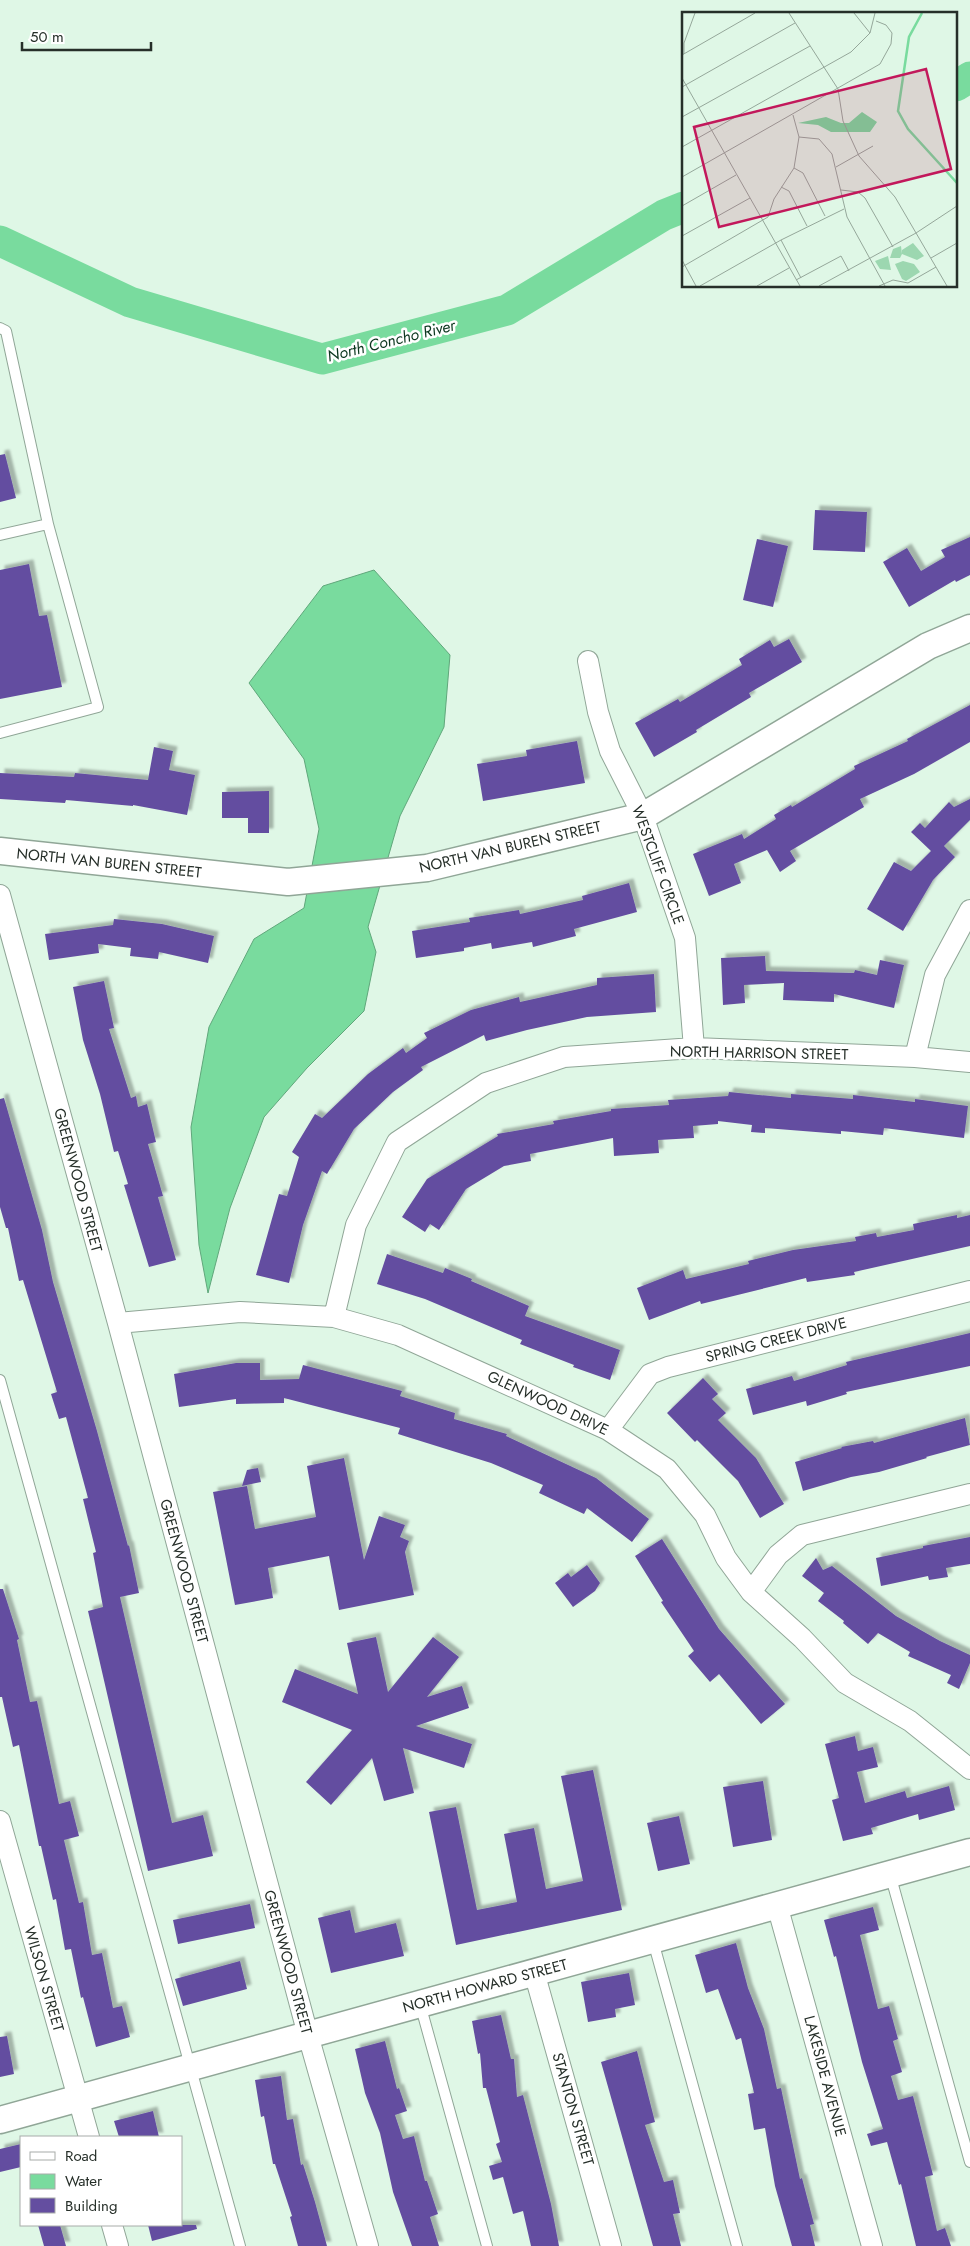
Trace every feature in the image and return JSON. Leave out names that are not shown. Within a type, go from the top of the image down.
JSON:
[{"type":"street","name":"NORTH VAN BUREN STREET","points":[[0,851],[288,882],[427,868],[643,816],[928,646],[970,628]]},
{"type":"street","name":"WESTCLIFF CIRCLE","points":[[588,661],[598,712],[610,751],[643,816],[685,938],[694,1048]]},
{"type":"street","name":"GREENWOOD STREET","points":[[0,895],[118,1323],[308,2035],[368,2246]]},
{"type":"street","points":[[914,1057],[935,975],[970,910]]},
{"type":"street","name":"NORTH HARRISON STREET","points":[[334,1317],[356,1225],[397,1142],[486,1083],[564,1057],[694,1048],[914,1057],[970,1062]]},
{"type":"street","name":"SPRING CREEK DRIVE","points":[[608,1430],[650,1374],[668,1367],[970,1292]]},
{"type":"street","name":"GLENWOOD DRIVE","points":[[118,1323],[240,1312],[334,1317],[398,1335],[608,1430],[667,1470],[705,1515],[726,1558],[751,1592],[802,1638],[845,1683],[910,1721],[970,1769]]},
{"type":"street","points":[[751,1592],[778,1555],[802,1535],[970,1494]]},
{"type":"street","name":"WILSON STREET","points":[[0,1821],[88,2136]]},
{"type":"street","name":"NORTH HOWARD STREET","points":[[0,2120],[970,1852]]},
{"type":"street","name":"LAKESIDE AVENUE","points":[[778,1905],[872,2246]]},
{"type":"street","name":"STANTON STREET","points":[[534,1972],[611,2246]]},
{"type":"street","points":[[112,2226],[118,2246]]},
{"type":"lane","points":[[0,328],[6,331],[48,524],[98,707],[0,733]]},
{"type":"lane","points":[[0,535],[48,524]]},
{"type":"lane","points":[[0,1380],[240,2246]]},
{"type":"lane","points":[[890,1874],[970,2162]]},
{"type":"lane","points":[[652,1940],[737,2246]]},
{"type":"lane","points":[[420,2004],[487,2246]]},
{"type":"water","points":[[374,570],[450,655],[444,727],[400,816],[368,927],[376,952],[364,1011],[307,1068],[264,1117],[230,1208],[208,1293],[199,1245],[191,1127],[209,1027],[254,939],[304,908],[319,829],[304,759],[249,683],[323,586]]},
{"type":"building","points":[[5,454],[16,498],[0,502],[0,455]]},
{"type":"building","points":[[815,510],[867,512],[865,552],[813,550]]},
{"type":"building","points":[[970,537],[970,575],[956,582],[955,580],[909,607],[883,562],[907,548],[921,571],[945,557],[941,550]]},
{"type":"building","points":[[757,539],[788,546],[773,607],[743,600]]},
{"type":"building","points":[[29,564],[39,616],[47,615],[62,687],[0,699],[0,570]]},
{"type":"building","points":[[789,639],[802,662],[749,693],[751,697],[654,757],[635,723],[678,699],[680,702],[742,665],[739,659],[770,640],[774,647]]},
{"type":"building","points":[[970,705],[970,742],[914,774],[860,799],[864,807],[790,851],[796,861],[780,872],[767,850],[734,864],[741,883],[709,896],[693,854],[742,834],[744,839],[776,819],[774,815],[791,805],[792,807],[855,769],[854,766],[908,741],[907,739]]},
{"type":"building","points":[[577,741],[585,783],[483,801],[477,764],[527,756],[526,750]]},
{"type":"building","points":[[154,747],[173,751],[169,770],[195,775],[187,815],[133,805],[66,800],[65,803],[0,799],[0,773],[74,777],[75,773],[148,780]]},
{"type":"building","points":[[269,791],[269,833],[248,833],[248,818],[222,818],[222,792]]},
{"type":"building","points":[[970,799],[970,820],[944,846],[955,857],[933,880],[903,931],[867,909],[894,862],[911,871],[931,851],[911,832],[920,823],[925,828],[949,802],[954,807]]},
{"type":"building","points":[[629,883],[637,912],[574,929],[576,936],[533,947],[532,942],[492,949],[491,943],[464,948],[464,951],[416,958],[412,931],[470,922],[469,918],[519,910],[520,914],[583,900],[582,896]]},
{"type":"building","points":[[114,919],[162,924],[214,936],[208,963],[159,952],[158,959],[130,956],[131,948],[98,944],[99,953],[49,960],[45,934],[113,925]]},
{"type":"building","points":[[765,956],[766,971],[854,973],[855,970],[877,975],[880,960],[904,965],[894,1008],[834,994],[834,1002],[783,1000],[784,983],[744,985],[745,1003],[723,1005],[721,958]]},
{"type":"building","points":[[654,974],[656,1012],[587,1017],[486,1041],[484,1035],[421,1067],[423,1070],[393,1092],[354,1129],[327,1174],[322,1171],[303,1225],[289,1283],[256,1275],[279,1194],[287,1196],[299,1157],[292,1152],[315,1114],[322,1118],[368,1074],[403,1048],[406,1053],[427,1038],[424,1033],[471,1010],[519,997],[520,1002],[597,985],[597,978]]},
{"type":"building","points":[[104,981],[114,1028],[109,1029],[131,1098],[136,1096],[138,1107],[147,1104],[156,1142],[148,1144],[163,1196],[158,1197],[176,1260],[149,1267],[124,1185],[128,1184],[118,1151],[114,1152],[100,1094],[83,1040],[73,987]]},
{"type":"building","points":[[729,1092],[791,1098],[791,1094],[853,1099],[853,1095],[915,1102],[915,1099],[968,1106],[964,1138],[884,1128],[883,1135],[841,1131],[841,1134],[765,1128],[765,1133],[751,1132],[752,1125],[718,1121],[718,1124],[693,1126],[694,1138],[658,1140],[659,1153],[614,1156],[613,1138],[530,1154],[531,1161],[504,1166],[466,1189],[439,1230],[430,1224],[425,1232],[402,1217],[427,1179],[498,1136],[497,1134],[554,1124],[553,1121],[611,1111],[611,1109],[669,1105],[668,1100],[728,1096]]},
{"type":"building","points":[[4,1098],[42,1230],[53,1282],[129,1545],[139,1593],[120,1597],[172,1823],[203,1815],[213,1856],[148,1871],[88,1611],[103,1607],[93,1553],[96,1552],[83,1499],[88,1498],[66,1417],[59,1419],[51,1394],[57,1392],[23,1280],[19,1281],[8,1228],[6,1228],[0,1207],[0,1099]]},
{"type":"building","points":[[957,1215],[957,1218],[970,1215],[970,1246],[854,1272],[855,1275],[807,1282],[806,1278],[701,1304],[700,1301],[649,1320],[637,1288],[683,1270],[686,1279],[749,1264],[748,1261],[793,1250],[856,1241],[855,1237],[876,1233],[877,1237],[914,1230],[913,1224]]},
{"type":"building","points":[[387,1254],[443,1273],[445,1268],[472,1279],[471,1281],[529,1306],[525,1316],[620,1350],[610,1380],[573,1367],[574,1365],[520,1344],[522,1340],[425,1299],[377,1284]]},
{"type":"building","points":[[970,1333],[970,1366],[846,1392],[847,1394],[807,1406],[806,1401],[753,1415],[746,1389],[792,1376],[794,1381],[847,1365],[846,1362]]},
{"type":"building","points":[[236,1363],[260,1363],[260,1380],[299,1379],[303,1365],[402,1391],[400,1396],[455,1413],[454,1419],[507,1434],[506,1436],[596,1478],[649,1519],[632,1542],[587,1508],[584,1514],[539,1493],[543,1485],[491,1463],[398,1434],[400,1428],[284,1398],[284,1403],[236,1404],[236,1399],[179,1407],[174,1374]]},
{"type":"building","points":[[703,1378],[718,1394],[712,1399],[726,1413],[718,1420],[756,1458],[784,1504],[760,1518],[738,1481],[697,1440],[695,1442],[667,1413]]},
{"type":"building","points":[[965,1418],[970,1445],[879,1472],[851,1477],[803,1491],[795,1462],[841,1447],[873,1441],[874,1443]]},
{"type":"building","points":[[344,1458],[364,1560],[379,1516],[405,1525],[400,1537],[409,1541],[405,1552],[414,1595],[339,1610],[329,1556],[268,1568],[273,1598],[235,1605],[213,1492],[247,1486],[255,1529],[316,1517],[307,1466]]},
{"type":"building","points":[[258,1468],[261,1482],[242,1486],[247,1470]]},
{"type":"building","points":[[970,1537],[970,1564],[946,1568],[948,1577],[929,1580],[928,1576],[881,1586],[876,1558]]},
{"type":"building","points":[[662,1539],[719,1629],[785,1704],[761,1724],[719,1674],[710,1682],[688,1656],[694,1651],[661,1602],[663,1601],[635,1556]]},
{"type":"building","points":[[816,1558],[823,1570],[832,1566],[896,1616],[940,1641],[970,1655],[970,1663],[959,1689],[947,1683],[951,1675],[908,1656],[910,1652],[878,1633],[868,1644],[843,1623],[844,1621],[818,1601],[824,1593],[802,1576]]},
{"type":"building","points":[[587,1565],[600,1583],[595,1591],[573,1607],[555,1583],[568,1573],[571,1577]]},
{"type":"building","points":[[0,1589],[3,1589],[19,1639],[17,1640],[30,1702],[37,1701],[59,1804],[70,1801],[79,1836],[64,1840],[79,1903],[83,1902],[92,1955],[102,1953],[113,2008],[122,2006],[130,2037],[96,2047],[83,1997],[81,1998],[71,1949],[65,1950],[56,1899],[53,1900],[41,1846],[39,1846],[19,1745],[13,1747],[2,1697],[0,1697]]},
{"type":"building","points":[[376,1637],[388,1692],[433,1637],[459,1657],[427,1697],[462,1686],[469,1708],[416,1726],[472,1744],[464,1768],[403,1748],[414,1793],[384,1801],[372,1758],[331,1805],[306,1782],[352,1730],[282,1702],[295,1669],[358,1694],[347,1643]]},
{"type":"building","points":[[855,1736],[858,1751],[873,1747],[878,1767],[857,1772],[865,1803],[905,1791],[907,1798],[949,1786],[955,1810],[919,1820],[918,1814],[871,1828],[873,1834],[843,1841],[832,1800],[839,1798],[825,1744]]},
{"type":"building","points":[[593,1770],[622,1910],[456,1945],[429,1812],[456,1807],[477,1910],[517,1902],[504,1834],[534,1828],[546,1889],[583,1881],[561,1776]]},
{"type":"building","points":[[763,1781],[772,1840],[733,1847],[723,1787]]},
{"type":"building","points":[[679,1816],[690,1864],[658,1871],[647,1823]]},
{"type":"building","points":[[250,1904],[255,1928],[178,1944],[173,1920]]},
{"type":"building","points":[[873,1907],[879,1930],[860,1935],[878,2009],[889,2006],[898,2039],[893,2041],[902,2072],[891,2076],[898,2100],[913,2096],[933,2175],[925,2177],[937,2231],[945,2228],[951,2246],[916,2246],[901,2184],[899,2185],[887,2142],[871,2146],[867,2134],[883,2129],[862,2062],[836,1956],[834,1957],[824,1920]]},
{"type":"building","points":[[350,1910],[355,1933],[396,1923],[404,1956],[331,1973],[318,1918]]},
{"type":"building","points":[[736,1943],[748,1988],[764,2029],[777,2089],[781,2088],[800,2179],[802,2178],[814,2224],[810,2225],[815,2246],[792,2246],[775,2186],[765,2128],[754,2130],[748,2094],[754,2093],[741,2038],[736,2040],[718,1989],[706,1993],[695,1955]]},
{"type":"building","points":[[240,1961],[247,1989],[183,2006],[175,1979]]},
{"type":"building","points":[[629,1973],[635,2005],[615,2009],[616,2017],[588,2022],[581,1982]]},
{"type":"building","points":[[501,2015],[511,2059],[514,2059],[517,2097],[523,2095],[551,2204],[559,2246],[531,2246],[523,2211],[513,2214],[503,2177],[493,2180],[489,2166],[502,2162],[496,2144],[500,2142],[486,2088],[483,2088],[480,2053],[478,2054],[472,2021]]},
{"type":"building","points":[[7,2036],[14,2074],[0,2077],[0,2037]]},
{"type":"building","points":[[385,2041],[397,2089],[399,2088],[407,2111],[395,2115],[403,2139],[414,2136],[425,2181],[427,2181],[438,2214],[430,2217],[439,2246],[412,2246],[393,2192],[380,2133],[365,2093],[355,2049]]},
{"type":"building","points":[[637,2051],[655,2122],[645,2125],[664,2182],[673,2180],[680,2213],[673,2214],[681,2246],[653,2246],[601,2062]]},
{"type":"building","points":[[281,2076],[287,2120],[293,2119],[301,2165],[303,2164],[327,2246],[298,2246],[290,2217],[292,2216],[275,2164],[273,2164],[264,2116],[261,2117],[255,2080]]},
{"type":"building","points":[[153,2111],[159,2136],[119,2136],[114,2121]]},
{"type":"building","points":[[20,2144],[20,2167],[0,2172],[0,2149]]},
{"type":"building","points":[[196,2225],[197,2229],[152,2241],[148,2226]]},
{"type":"building","points":[[38,2226],[60,2226],[66,2246],[44,2246]]},
{"type":"waterway","name":"North Concho River","points":[[958,85],[970,77]]},
{"type":"waterway","name":"North Concho River","points":[[0,241],[130,302],[322,359],[507,310],[664,215],[682,208]]}]
